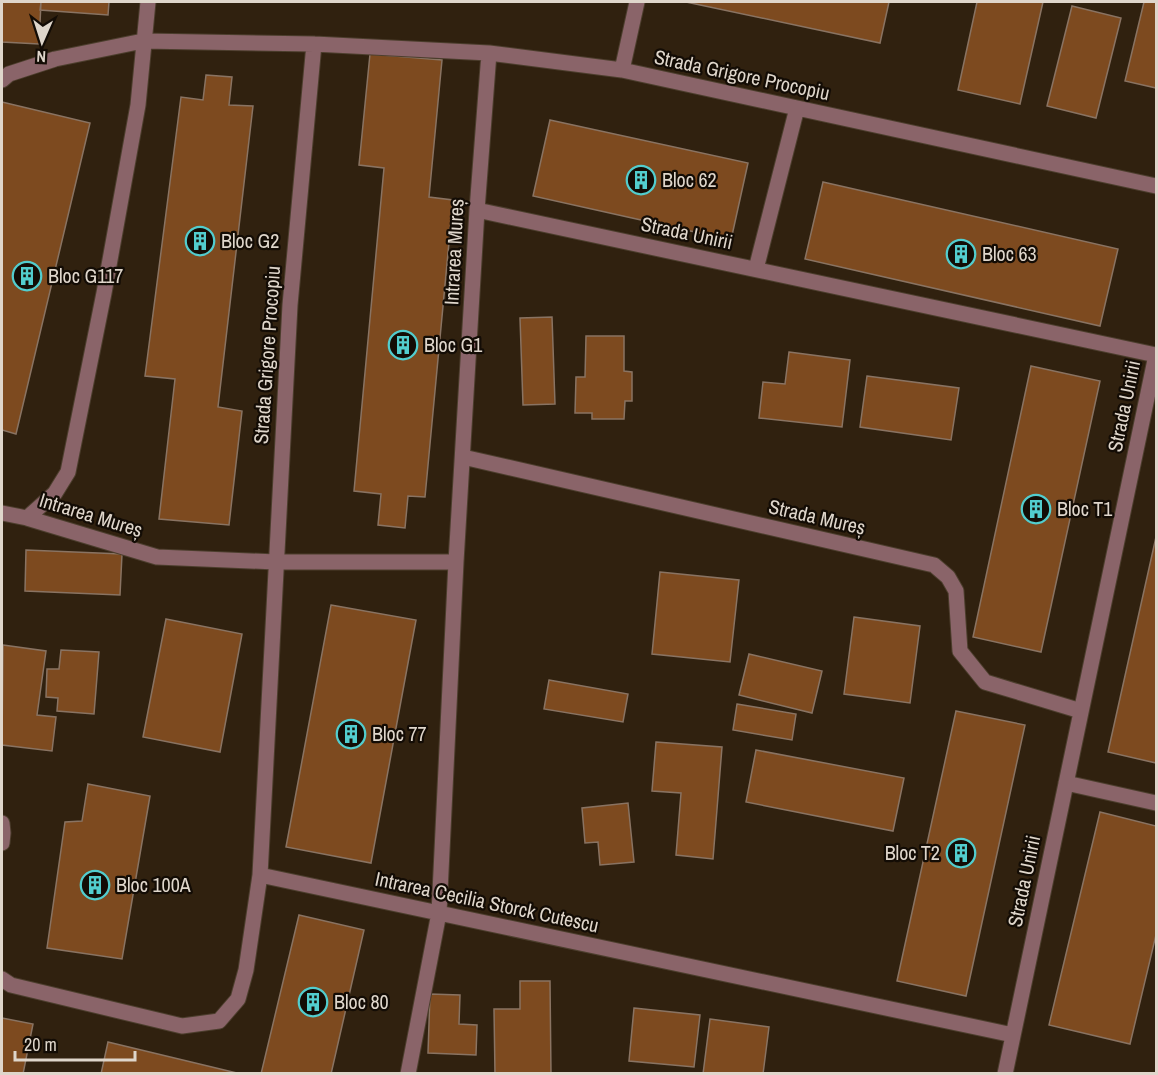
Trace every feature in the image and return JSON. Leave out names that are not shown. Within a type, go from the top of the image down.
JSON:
[{"type":"street","points":[[27,518],[55,493],[68,472],[104,293],[138,105],[148,2]]},
{"type":"street","points":[[622,70],[637,2]]},
{"type":"street","name":"Strada Grigore Procopiu","points":[[2,80],[9,74],[55,59],[143,41],[314,44],[489,53],[622,70],[1156,186]]},
{"type":"street","name":"Strada Grigore Procopiu","points":[[276,562],[290,305],[314,44]]},
{"type":"street","name":"Intrarea Mureș","points":[[408,1074],[439,913],[456,562],[477,210],[489,53]]},
{"type":"street","points":[[756,269],[797,108]]},
{"type":"street","name":"Strada Unirii","points":[[477,210],[1156,355],[1005,1074]]},
{"type":"street","name":"Strada Mureș","points":[[463,457],[934,565],[948,577],[956,591],[960,651],[985,682],[1081,711]]},
{"type":"street","name":"Intrarea Mureș","points":[[2,513],[27,518],[157,557],[276,562],[456,562]]},
{"type":"street","points":[[2,979],[10,986],[182,1026],[219,1021],[237,999],[246,970],[260,875],[276,562]]},
{"type":"street","points":[[1066,783],[1156,803]]},
{"type":"street","points":[[2,823],[2,843]]},
{"type":"street","name":"Intrarea Cecilia Storck Cutescu","points":[[260,875],[1013,1035]]},
{"type":"building","points":[[2,2],[41,2],[39,44],[2,42]]},
{"type":"building","points":[[41,2],[109,2],[108,15],[40,10]]},
{"type":"building","points":[[686,2],[889,2],[880,43]]},
{"type":"building","points":[[977,2],[1043,2],[1020,104],[958,90]]},
{"type":"building","points":[[1144,2],[1156,2],[1156,88],[1125,81]]},
{"type":"building","points":[[1072,6],[1121,18],[1096,118],[1047,106]]},
{"type":"building","name":"Bloc G1","points":[[370,54],[442,60],[429,197],[453,200],[425,497],[408,496],[405,528],[378,525],[381,494],[354,491],[384,168],[359,165]]},
{"type":"building","name":"Bloc G2","points":[[206,75],[232,77],[229,105],[253,106],[218,407],[242,411],[229,525],[159,519],[175,379],[145,376],[181,97],[203,100]]},
{"type":"building","name":"Bloc G117","points":[[2,102],[90,123],[16,434],[2,430]]},
{"type":"building","name":"Bloc 62","points":[[550,120],[748,163],[731,240],[533,196]]},
{"type":"building","name":"Bloc 63","points":[[823,182],[1118,249],[1100,326],[805,259]]},
{"type":"building","points":[[552,317],[555,404],[523,405],[520,318]]},
{"type":"building","points":[[586,336],[624,336],[624,371],[632,372],[632,401],[625,401],[624,419],[592,419],[592,413],[575,413],[576,377],[585,377]]},
{"type":"building","points":[[789,352],[850,360],[842,427],[759,418],[763,382],[785,384]]},
{"type":"building","name":"Bloc T1","points":[[1031,366],[1100,381],[1041,652],[973,637]]},
{"type":"building","points":[[867,376],[959,388],[951,440],[860,427]]},
{"type":"building","points":[[1156,537],[1156,763],[1108,752]]},
{"type":"building","points":[[26,550],[122,554],[120,595],[25,591]]},
{"type":"building","points":[[660,572],[739,580],[730,662],[652,654]]},
{"type":"building","name":"Bloc 77","points":[[331,605],[416,620],[371,863],[286,847]]},
{"type":"building","points":[[854,617],[920,626],[910,703],[844,694]]},
{"type":"building","points":[[166,619],[242,634],[220,752],[143,737]]},
{"type":"building","points":[[3,645],[46,651],[37,715],[56,717],[52,751],[2,745]]},
{"type":"building","points":[[61,650],[99,652],[94,714],[57,711],[58,698],[46,697],[47,669],[59,669]]},
{"type":"building","points":[[749,654],[822,671],[812,713],[739,695]]},
{"type":"building","points":[[549,680],[628,694],[623,722],[544,709]]},
{"type":"building","points":[[737,704],[796,714],[792,740],[733,730]]},
{"type":"building","name":"Bloc T2","points":[[956,711],[1025,725],[966,996],[897,981]]},
{"type":"building","points":[[656,742],[722,747],[713,859],[676,855],[681,793],[652,791]]},
{"type":"building","points":[[756,750],[904,778],[893,831],[746,802]]},
{"type":"building","name":"Bloc 100A","points":[[88,784],[150,796],[122,959],[47,948],[65,822],[82,821]]},
{"type":"building","points":[[628,803],[634,862],[600,865],[598,842],[585,843],[582,808]]},
{"type":"building","points":[[1100,812],[1156,826],[1156,935],[1130,1044],[1049,1025]]},
{"type":"building","name":"Bloc 80","points":[[299,915],[364,930],[331,1074],[261,1074]]},
{"type":"building","points":[[520,981],[550,981],[551,1074],[495,1074],[494,1009],[520,1009]]},
{"type":"building","points":[[430,994],[460,995],[459,1024],[477,1025],[476,1055],[428,1053]]},
{"type":"building","points":[[634,1008],[700,1015],[694,1067],[629,1061]]},
{"type":"building","points":[[2,1018],[33,1024],[23,1074],[2,1074]]},
{"type":"building","points":[[710,1019],[769,1027],[763,1074],[703,1074]]},
{"type":"building","points":[[108,1042],[241,1074],[101,1074]]},
{"type":"place","name":"Bloc 62","points":[[641,180]]},
{"type":"place","name":"Bloc G2","points":[[200,241]]},
{"type":"place","name":"Bloc 63","points":[[961,254]]},
{"type":"place","name":"Bloc G117","points":[[27,276]]},
{"type":"place","name":"Bloc G1","points":[[403,345]]},
{"type":"place","name":"Bloc T1","points":[[1036,509]]},
{"type":"place","name":"Bloc 77","points":[[351,734]]},
{"type":"place","name":"Bloc T2","points":[[961,853]]},
{"type":"place","name":"Bloc 100A","points":[[95,885]]},
{"type":"place","name":"Bloc 80","points":[[313,1002]]}]
